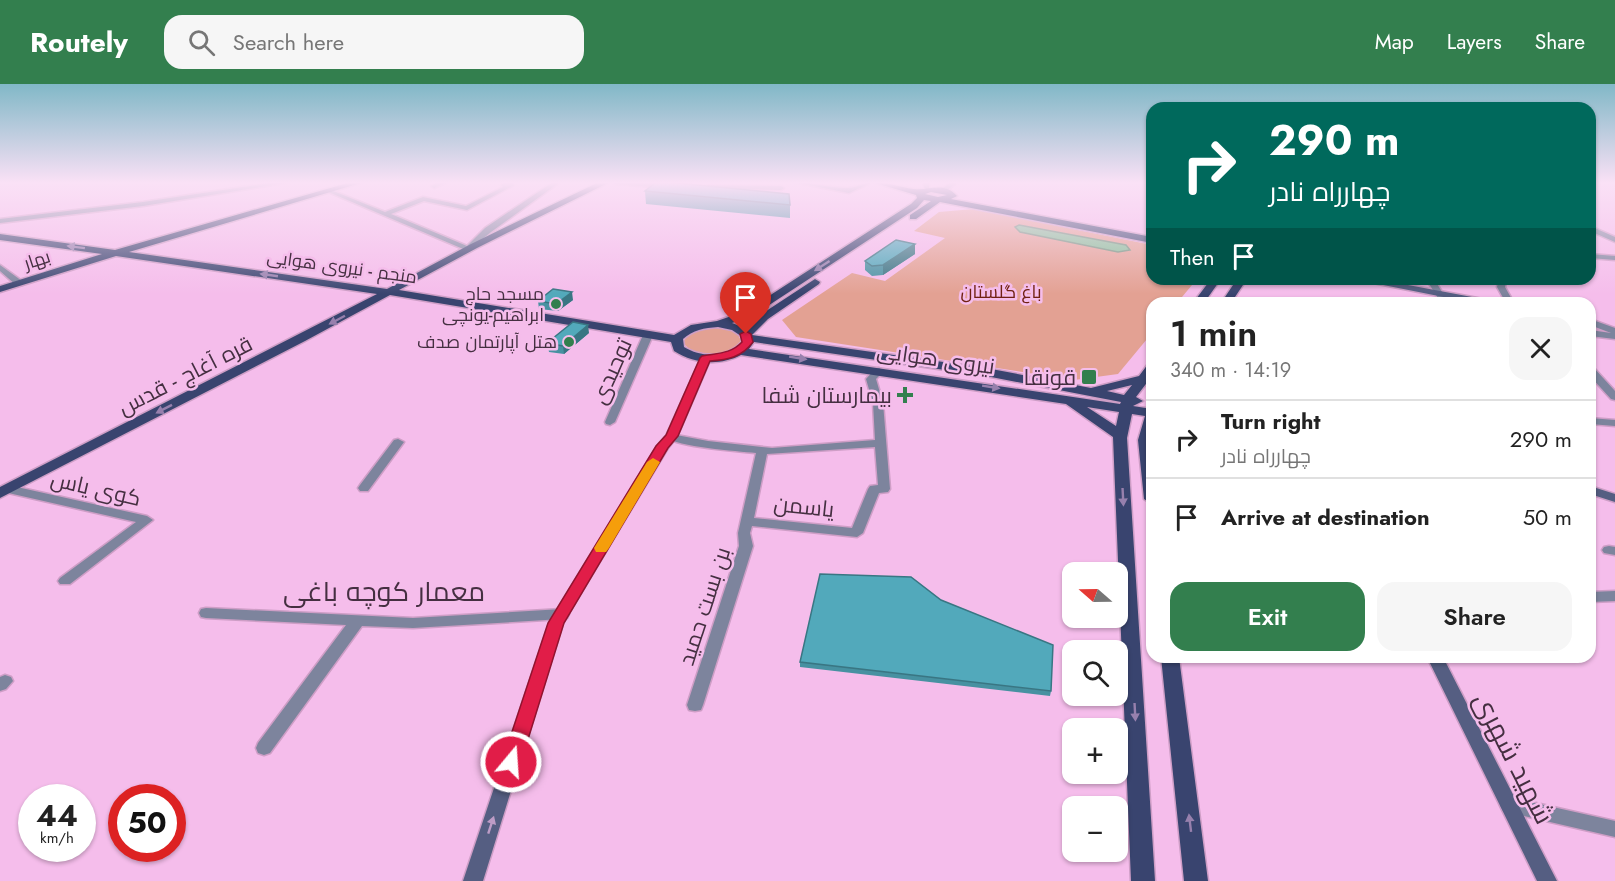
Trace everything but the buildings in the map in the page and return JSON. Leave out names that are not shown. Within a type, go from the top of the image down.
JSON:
[{"type":"main road","name":"بهار","points":[[0,289],[233,219]]},
{"type":"main road","name":"قره آغاج - قدس","points":[[4,491],[529,219]]},
{"type":"main road","points":[[893,219],[750,313],[718,324],[692,328],[677,339],[678,348],[682,352],[706,358],[725,357],[740,351],[745,347],[747,336],[764,317],[910,219]]},
{"type":"main road","points":[[1047,219],[1146,237]]},
{"type":"main road","points":[[1063,219],[1146,237]]},
{"type":"main road","name":"منجم - نیروی هوایی","points":[[0,237],[389,292],[677,339]]},
{"type":"main road","points":[[861,240],[873,243]]},
{"type":"main road","points":[[1394,285],[1457,297]]},
{"type":"main road","name":"نیروی هوایی","points":[[718,324],[735,327],[747,336],[986,372],[1086,391],[1127,404]]},
{"type":"main road","name":"نیروی هوایی","points":[[740,351],[1065,399],[1127,404]]},
{"type":"main road","points":[[473,881],[561,614],[671,436],[706,358]]},
{"type":"main road","points":[[1143,881],[1120,436],[1127,404],[1146,375]]},
{"type":"main road","points":[[1086,391],[1143,379]]},
{"type":"main road","points":[[1065,399],[1120,436]]},
{"type":"main road","points":[[1127,404],[1146,404]]},
{"type":"main road","points":[[1127,404],[1146,412]]},
{"type":"main road","points":[[1596,492],[1615,498]]},
{"type":"main road","points":[[1171,663],[1196,881]]},
{"type":"main road","name":"شهید شهری","points":[[1438,663],[1547,881]]},
{"type":"street","points":[[397,219],[468,249],[503,219]]},
{"type":"street","points":[[1596,231],[1615,240]]},
{"type":"street","points":[[1596,256],[1615,258]]},
{"type":"street","points":[[0,267],[19,283]]},
{"type":"street","points":[[1434,285],[1442,297]]},
{"type":"street","points":[[1596,323],[1615,329]]},
{"type":"street","points":[[1596,334],[1615,336]]},
{"type":"street","name":"توحیدی","points":[[610,422],[648,335]]},
{"type":"street","points":[[1596,338],[1604,336]]},
{"type":"street","points":[[671,436],[708,444],[772,451],[882,443],[878,404],[871,380],[879,371]]},
{"type":"street","points":[[1596,376],[1615,397]]},
{"type":"street","points":[[1596,421],[1615,423]]},
{"type":"street","points":[[364,488],[398,442]]},
{"type":"street","name":"یاسمن","points":[[747,521],[857,533],[874,489],[884,489],[882,443]]},
{"type":"street","name":"بن بست حمید","points":[[695,705],[746,546],[744,532],[762,450]]},
{"type":"street","name":"کوی یاس","points":[[4,491],[147,520],[65,581]]},
{"type":"street","points":[[1596,597],[1614,598]]},
{"type":"street","name":"معمار کوچه باغی","points":[[206,613],[413,623],[561,614]]},
{"type":"street","points":[[264,748],[358,620]]},
{"type":"street","points":[[1509,805],[1615,829]]},
{"type":"green space","name":"باغ گلستان","points":[[930,219],[1024,219],[1146,244],[1146,285],[1192,285],[1182,297],[1146,297],[1146,340],[1118,374],[1074,380],[796,337],[782,320],[852,273],[885,281],[945,238],[914,231]]},
{"type":"green space","points":[[713,327],[737,332],[741,341],[729,350],[712,354],[695,352],[683,342],[689,334]]},
{"type":"shaded area","points":[[1019,225],[1126,245],[1130,250],[1118,252],[1020,232],[1015,227]]},
{"type":"slow traffic","points":[[601,548],[653,462]]},
{"type":"place","name":"مسجد حاج ابراهیم-یونچی","points":[[556,304]]},
{"type":"place","name":"هتل آپارتمان صدف","points":[[569,342]]},
{"type":"place","name":"قونقا","points":[[1089,377]]},
{"type":"place","name":"بیمارستان شفا","points":[[905,395]]},
{"type":"route","points":[[511,762],[556,623],[671,436],[706,358],[725,357],[740,351],[748,342],[746,334]]}]
